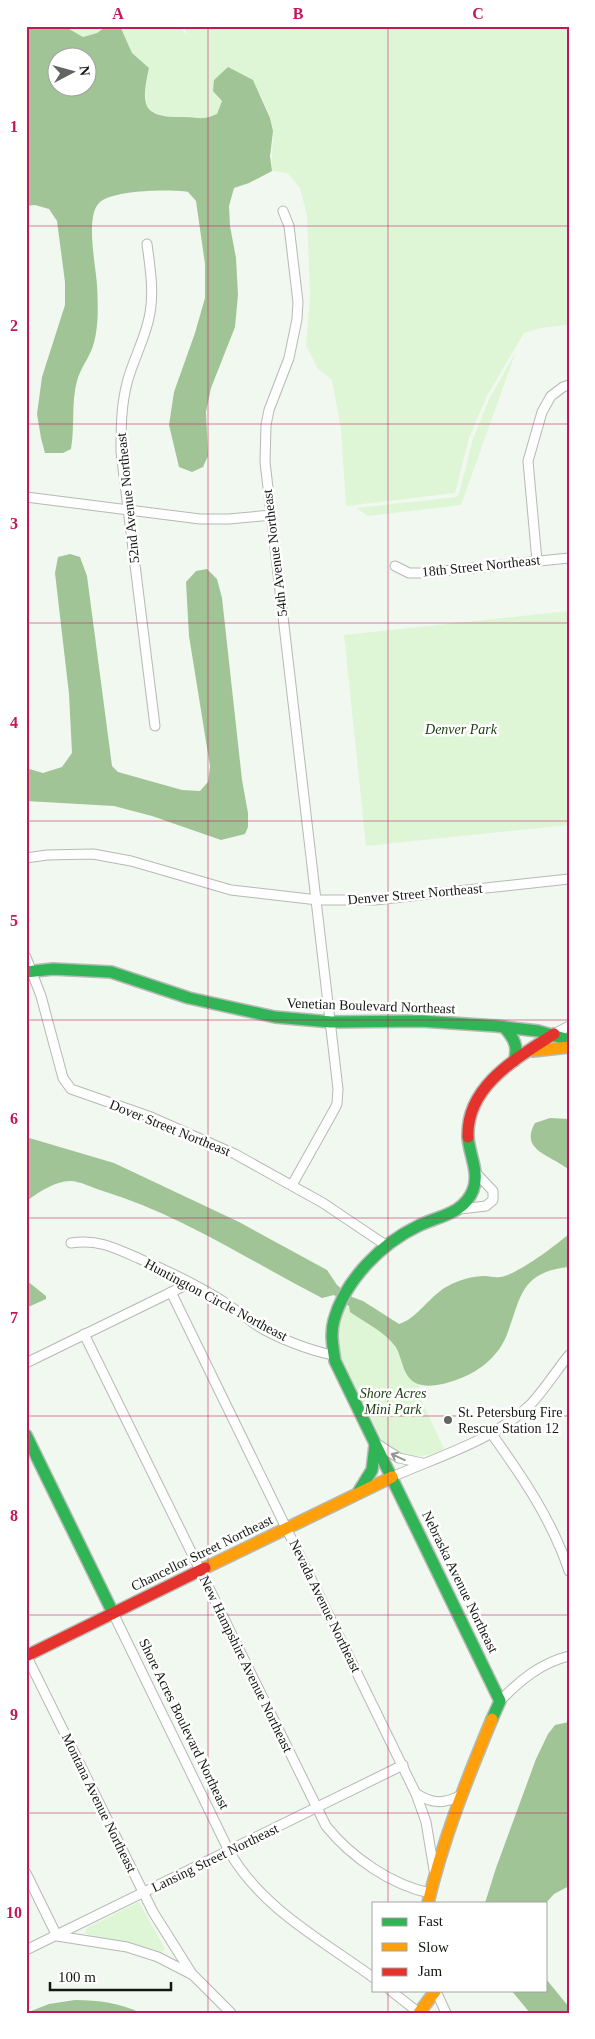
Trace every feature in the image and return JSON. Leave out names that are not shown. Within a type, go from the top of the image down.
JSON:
[{"type":"street","name":"54th Avenue Northeast","points":[[283,211],[289,226],[298,302],[297,319],[289,358],[266,425],[265,462],[338,1079],[337,1104],[292,1185]]},
{"type":"street","name":"52nd Avenue Northeast","points":[[148,244],[151,276],[150,312],[140,352],[128,381],[121,413],[122,452],[155,726]]},
{"type":"street","points":[[537,561],[528,461],[542,412],[551,396],[569,385]]},
{"type":"street","points":[[26,497],[207,519],[271,514]]},
{"type":"street","name":"18th Street Northeast","points":[[395,566],[409,572],[424,574],[569,558]]},
{"type":"street","name":"Denver Street Northeast","points":[[26,858],[47,854],[93,854],[131,861],[231,890],[318,900],[375,900],[569,879]]},
{"type":"street","name":"Dover Street Northeast","points":[[26,957],[29,972],[50,1025],[62,1078],[71,1089],[123,1107],[235,1154],[292,1185],[387,1246]]},
{"type":"street","name":"Venetian Boulevard Northeast","points":[[29,972],[78,969],[110,972],[130,977],[189,998],[275,1017],[331,1022],[421,1021],[504,1027],[554,1034],[569,1040]]},
{"type":"street","points":[[333,1355],[330,1342],[332,1322],[349,1287],[368,1263],[387,1246],[418,1226],[458,1209],[467,1202],[473,1192],[476,1173],[468,1137],[473,1106],[481,1091],[514,1061],[569,1026]]},
{"type":"street","points":[[504,1027],[516,1041],[517,1053],[514,1061]]},
{"type":"street","points":[[528,1052],[569,1047]]},
{"type":"street","points":[[458,1209],[486,1206],[492,1200],[491,1188],[476,1173]]},
{"type":"street","name":"Huntington Circle Northeast","points":[[71,1243],[88,1240],[102,1243],[190,1283],[221,1300],[268,1331],[314,1351],[333,1355]]},
{"type":"street","points":[[26,1362],[190,1283]]},
{"type":"street","name":"Nevada Avenue Northeast","points":[[171,1292],[403,1765],[426,1822],[434,1873]]},
{"type":"street","name":"New Hampshire Avenue Northeast","points":[[84,1334],[316,1808],[335,1837],[366,1863],[429,1898]]},
{"type":"street","name":"Nebraska Avenue Northeast","points":[[333,1355],[500,1701]]},
{"type":"street","points":[[392,1477],[460,1449],[513,1419],[532,1403],[568,1359]]},
{"type":"street","points":[[491,1433],[535,1498],[554,1534],[569,1571]]},
{"type":"street","name":"Shore Acres Boulevard Northeast","points":[[26,1436],[229,1850],[249,1882],[278,1910],[372,1977]]},
{"type":"street","points":[[374,1442],[398,1458],[424,1463]]},
{"type":"street","points":[[356,1494],[363,1487],[371,1473],[375,1460],[374,1442]]},
{"type":"street","name":"Chancellor Street Northeast","points":[[26,1656],[392,1477]]},
{"type":"street","name":"Montana Avenue Northeast","points":[[26,1656],[143,1893],[166,1935],[192,1974],[231,2013]]},
{"type":"street","points":[[429,1898],[434,1873],[461,1795],[500,1701],[535,1670],[548,1663],[569,1656]]},
{"type":"street","name":"Lansing Street Northeast","points":[[26,1950],[403,1765]]},
{"type":"street","points":[[416,1794],[426,1800],[440,1802],[461,1795]]},
{"type":"street","points":[[26,1873],[57,1936]]},
{"type":"street","name":"Montana Avenue Northeast","points":[[57,1936],[127,1947],[158,1957],[192,1974]]},
{"type":"street","points":[[393,1992],[419,2013],[435,1992]]},
{"type":"street","points":[[437,1992],[446,2013]]},
{"type":"green space","points":[[64,26],[107,26],[97,33],[83,37]]},
{"type":"green space","points":[[120,26],[178,26],[186,34],[185,26],[569,26],[569,325],[540,328],[524,333],[487,396],[469,438],[455,493],[346,506],[341,430],[332,380],[318,369],[306,345],[310,297],[307,215],[300,188],[287,173],[272,171],[273,132],[265,105],[253,80],[213,91],[222,101],[217,114],[212,116],[200,118],[169,117],[152,112],[148,107],[145,91],[149,68],[132,53]]},
{"type":"green space","points":[[515,354],[461,505],[368,516],[356,508],[456,497],[459,494],[473,439],[490,397]]},
{"type":"green space","name":"Denver Park","points":[[569,611],[569,825],[366,846],[344,635]]},
{"type":"green space","name":"Shore Acres Mini Park","points":[[346,1303],[394,1344],[405,1370],[412,1380],[419,1384],[421,1399],[444,1449],[429,1455],[414,1456],[400,1453],[385,1446],[336,1347],[336,1333]]},
{"type":"green space","points":[[139,1902],[165,1949],[160,1954],[92,1937],[85,1933],[87,1928]]},
{"type":"shaded area","points":[[26,26],[64,26],[83,37],[97,33],[107,26],[120,26],[132,53],[149,68],[145,100],[147,106],[159,115],[200,118],[217,114],[222,101],[213,91],[214,80],[228,67],[253,80],[270,118],[273,131],[270,156],[272,171],[249,183],[234,188],[229,206],[230,226],[236,258],[238,295],[235,327],[211,388],[206,412],[208,456],[203,467],[192,472],[179,467],[169,425],[174,392],[205,298],[205,264],[196,201],[188,192],[128,193],[106,199],[99,203],[95,210],[92,242],[98,316],[93,346],[78,377],[75,389],[71,449],[63,453],[45,453],[37,414],[42,377],[65,305],[65,282],[57,221],[49,209],[35,205],[26,206]]},
{"type":"shaded area","points":[[70,554],[80,557],[87,576],[112,766],[118,772],[182,790],[200,791],[208,782],[210,766],[189,636],[186,582],[196,571],[207,569],[217,579],[222,598],[242,780],[248,813],[248,827],[245,834],[221,840],[152,816],[114,806],[26,801],[26,768],[43,773],[62,767],[72,753],[69,694],[55,573],[58,557]]},
{"type":"shaded area","points":[[550,1118],[569,1119],[569,1170],[540,1151],[531,1140],[531,1132],[535,1123]]},
{"type":"shaded area","points":[[26,1137],[114,1163],[239,1222],[327,1270],[337,1285],[352,1297],[363,1301],[399,1324],[412,1317],[441,1290],[452,1284],[476,1277],[507,1275],[536,1259],[569,1234],[569,1267],[553,1270],[531,1281],[519,1299],[502,1345],[486,1364],[464,1377],[452,1381],[437,1385],[422,1385],[413,1381],[406,1373],[398,1351],[391,1341],[350,1312],[349,1306],[334,1295],[322,1298],[215,1240],[160,1213],[74,1181],[53,1185],[26,1202]]},
{"type":"shaded area","points":[[26,1280],[46,1296],[46,1299],[26,1308]]},
{"type":"shaded area","points":[[569,1722],[569,1886],[554,1894],[547,1902],[485,1902],[536,1759],[548,1734],[555,1725]]},
{"type":"shaded area","points":[[548,1981],[569,2007],[569,2013],[530,2013],[513,1992],[548,1992]]},
{"type":"shaded area","points":[[75,2000],[109,2003],[141,2013],[26,2013],[49,2004]]},
{"type":"traffic: fast","points":[[26,972],[53,969],[111,972],[189,998],[275,1017],[331,1022],[421,1021],[496,1026],[538,1031],[569,1040]]},
{"type":"traffic: fast","points":[[504,1027],[515,1043],[514,1061]]},
{"type":"traffic: fast","points":[[468,1137],[475,1170],[475,1184],[469,1198],[450,1213],[418,1226],[391,1242],[367,1264],[356,1277],[339,1305],[332,1335],[335,1361],[500,1701],[492,1719]]},
{"type":"traffic: fast","points":[[26,1435],[113,1613]]},
{"type":"traffic: fast","points":[[359,1491],[372,1470],[375,1445]]},
{"type":"traffic: slow","points":[[533,1051],[569,1047]]},
{"type":"traffic: slow","points":[[205,1568],[392,1477]]},
{"type":"traffic: slow","points":[[428,1902],[448,1832],[492,1719]]},
{"type":"traffic: slow","points":[[419,2013],[435,1992]]},
{"type":"traffic: jam","points":[[468,1137],[470,1119],[475,1103],[485,1088],[496,1075],[510,1064],[554,1034]]},
{"type":"traffic: jam","points":[[26,1656],[205,1568]]},
{"type":"place","name":"St. Petersburg Fire Rescue Station 12","points":[[448,1420]]}]
